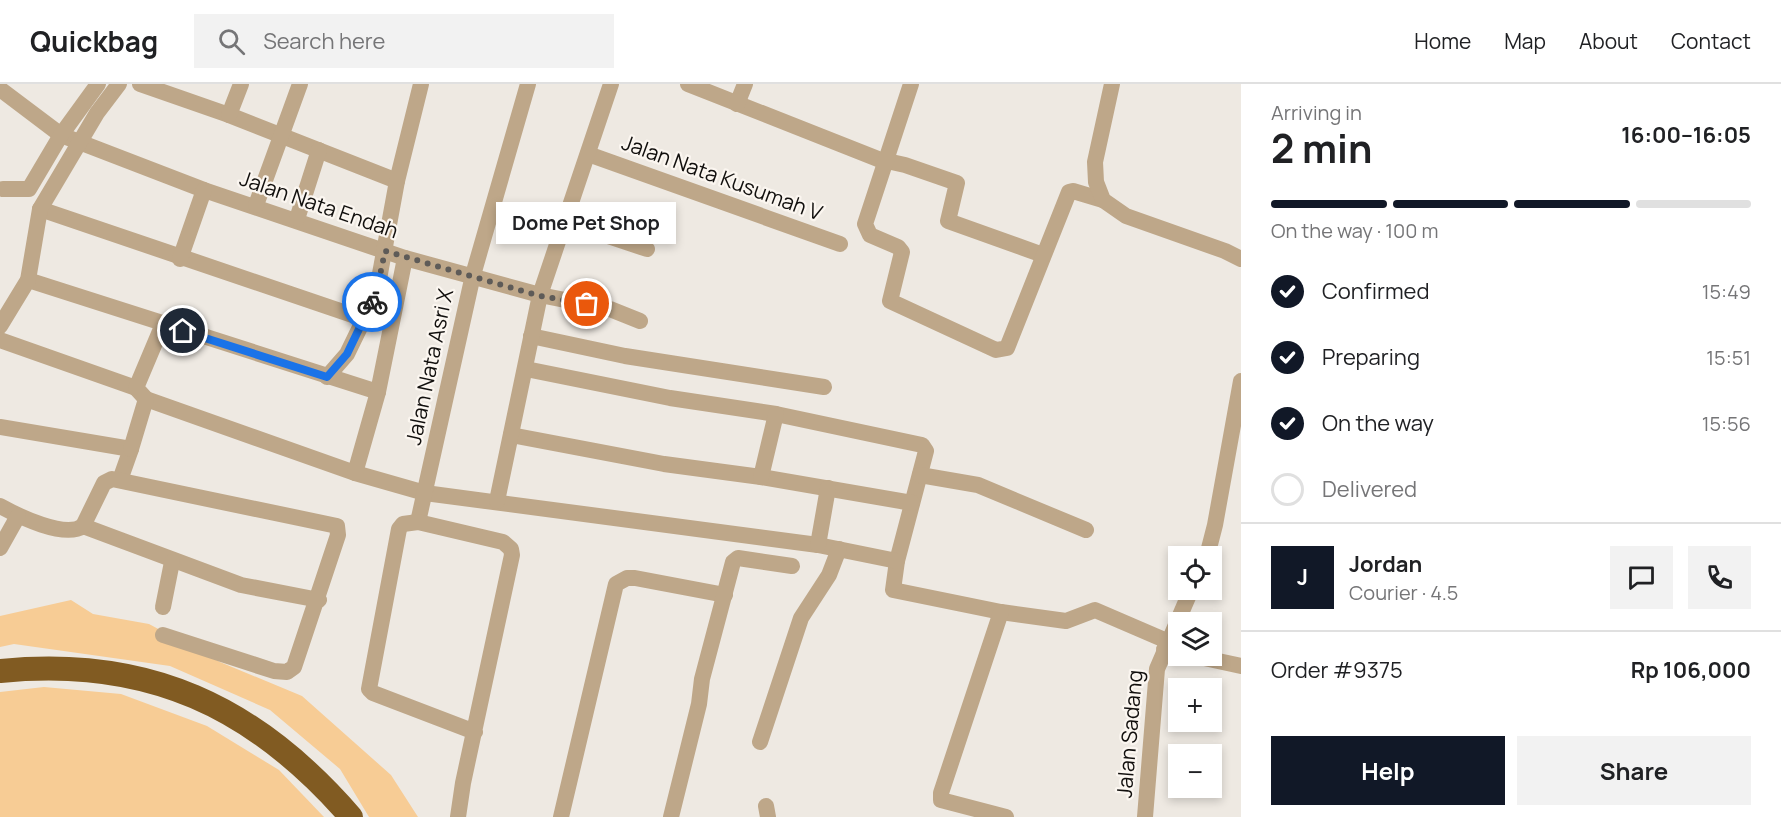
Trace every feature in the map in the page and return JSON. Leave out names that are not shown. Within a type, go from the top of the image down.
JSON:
[{"type":"highway","points":[[0,670],[62,666],[112,672],[172,688],[226,711],[260,731],[317,779],[351,817]]},
{"type":"highway","points":[[0,680],[46,677],[103,680],[183,703],[234,727],[269,750],[294,771],[337,817]]},
{"type":"street","points":[[0,326],[28,280],[40,209],[98,84]]},
{"type":"street","points":[[3,189],[24,191],[29,189],[119,84]]},
{"type":"street","points":[[140,84],[229,115],[397,181]]},
{"type":"street","points":[[229,115],[241,84]]},
{"type":"street","points":[[256,206],[300,84]]},
{"type":"street","points":[[327,377],[347,354],[377,290],[397,181],[421,84]]},
{"type":"street","name":"Jalan Nata Asri X","points":[[418,522],[473,275],[528,84]]},
{"type":"street","points":[[497,501],[540,296],[611,84]]},
{"type":"street","points":[[688,84],[885,161],[958,184],[947,219],[950,223],[1043,255]]},
{"type":"street","points":[[737,104],[745,84]]},
{"type":"street","points":[[911,84],[865,224],[870,235],[898,247],[902,252],[890,301],[996,350],[1004,350],[1009,346],[1070,191],[1103,200],[1125,216],[1226,251],[1241,259]]},
{"type":"street","points":[[1103,200],[1096,182],[1095,162],[1112,84]]},
{"type":"street","name":"Jalan Nata Endah","points":[[0,89],[71,140],[204,189],[297,219],[405,258],[473,275],[540,296],[610,309],[640,321]]},
{"type":"street","points":[[297,219],[319,150]]},
{"type":"street","name":"Jalan Nata Kusumah V","points":[[588,154],[840,244]]},
{"type":"street","points":[[180,259],[204,189]]},
{"type":"street","points":[[40,209],[180,259],[364,319]]},
{"type":"street","points":[[566,222],[647,249]]},
{"type":"street","points":[[355,473],[378,392],[405,258]]},
{"type":"street","points":[[28,280],[378,392]]},
{"type":"street","points":[[120,480],[131,449],[141,394],[163,324]]},
{"type":"street","points":[[531,336],[625,356],[824,387]]},
{"type":"street","points":[[0,340],[355,473],[425,493],[818,545],[897,561]]},
{"type":"street","points":[[526,369],[670,398],[776,414],[922,445],[926,451],[897,561],[892,589],[896,592],[1001,612],[1068,622],[1089,611],[1097,611],[1168,646]]},
{"type":"street","points":[[1210,546],[1233,473],[1241,381]]},
{"type":"street","points":[[761,477],[776,414]]},
{"type":"street","points":[[0,427],[131,449]]},
{"type":"street","points":[[511,435],[664,464],[761,477],[912,503]]},
{"type":"street","points":[[920,475],[978,485],[1086,530]]},
{"type":"street","points":[[0,506],[18,516],[70,531],[83,526],[104,483],[120,480],[335,524],[339,528],[319,600],[294,667],[287,672],[274,671],[163,635]]},
{"type":"street","points":[[818,545],[828,488]]},
{"type":"street","points":[[0,548],[18,516]]},
{"type":"street","points":[[458,817],[512,549],[503,542],[418,522],[403,524],[399,529],[369,689],[373,693],[475,732]]},
{"type":"street","points":[[83,526],[172,562],[241,585],[319,600]]},
{"type":"street","points":[[760,742],[801,618],[829,575],[839,549]]},
{"type":"street","points":[[671,817],[697,712],[702,679],[733,562],[738,558],[792,566]]},
{"type":"street","points":[[163,607],[172,562]]},
{"type":"street","points":[[561,817],[616,584],[627,578],[635,578],[724,595]]},
{"type":"street","points":[[1001,612],[940,794],[941,800],[1006,817]]},
{"type":"street","name":"Jalan Sadang","points":[[1145,817],[1157,669],[1168,650]]},
{"type":"street","points":[[1222,662],[1241,666]]},
{"type":"shaded area","points":[[71,600],[93,614],[149,624],[220,662],[302,696],[391,775],[418,817],[369,817],[340,769],[270,710],[170,666],[14,644],[0,647],[0,616]]},
{"type":"shaded area","points":[[44,687],[121,694],[207,726],[279,770],[324,817],[0,817],[0,692]]},
{"type":"way so far","points":[[372,302],[377,290],[385,251],[540,296],[587,304]]},
{"type":"place","name":"Dome Pet Shop","points":[[587,304]]},
{"type":"route","points":[[183,331],[327,377],[347,354],[372,302]]}]
